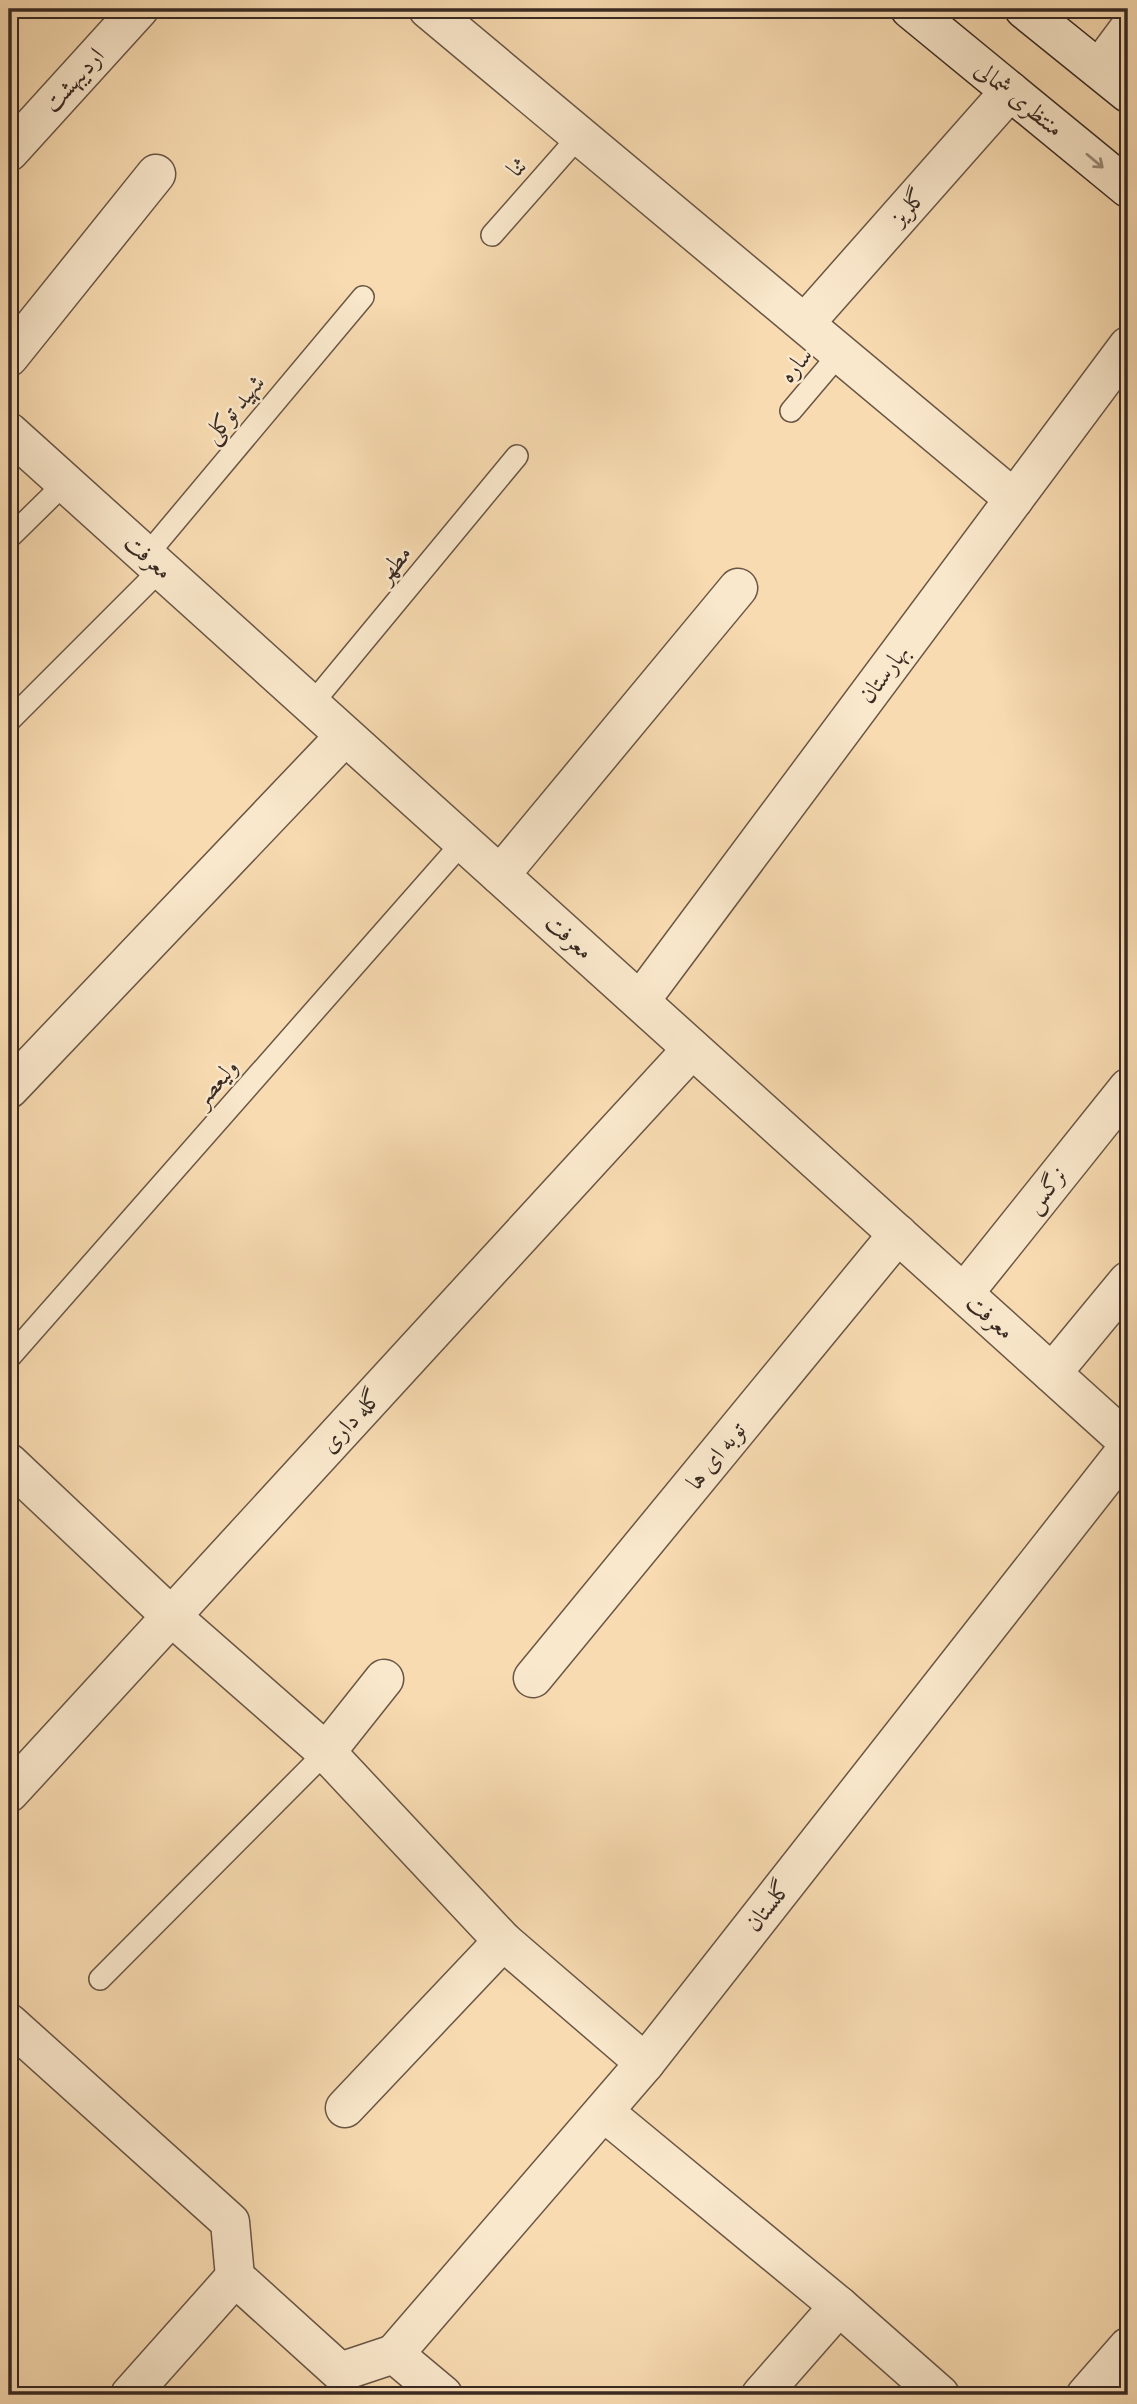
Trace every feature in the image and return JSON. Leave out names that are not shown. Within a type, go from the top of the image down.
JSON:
[{"type":"street","name":"اردیبهشت","points":[[9,152],[139,9]]},
{"type":"street","points":[[428,9],[581,134],[1014,499]]},
{"type":"street","name":"منتظری شمالی","points":[[910,9],[1128,188]]},
{"type":"street","points":[[1024,9],[1128,93]]},
{"type":"street","points":[[1099,69],[1128,30]]},
{"type":"street","name":"گلریز","points":[[805,323],[1010,91]]},
{"type":"street","points":[[9,358],[156,174]]},
{"type":"street","name":"بهارستان","points":[[640,1001],[1128,346]]},
{"type":"street","name":"معرفت","points":[[9,432],[1128,1442]]},
{"type":"street","points":[[500,875],[738,588]]},
{"type":"street","points":[[9,1089],[345,736]]},
{"type":"street","name":"گله داری","points":[[9,1793],[692,1049]]},
{"type":"street","name":"نرگس","points":[[964,1293],[1128,1087]]},
{"type":"street","name":"توبه ای ها","points":[[533,1678],[898,1234]]},
{"type":"street","points":[[1052,1373],[1128,1281]]},
{"type":"street","name":"گلستان","points":[[394,2354],[645,2063],[1128,1448]]},
{"type":"street","points":[[10,1465],[172,1616],[326,1752],[503,1941],[645,2063]]},
{"type":"street","points":[[326,1752],[384,1679]]},
{"type":"street","points":[[345,2108],[503,1941]]},
{"type":"street","points":[[9,2023],[230,2222],[235,2277],[340,2372],[394,2354],[443,2395]]},
{"type":"street","points":[[604,2112],[839,2306],[940,2395]]},
{"type":"street","points":[[130,2395],[235,2277]]},
{"type":"street","points":[[761,2395],[839,2306]]},
{"type":"street","points":[[1086,2395],[1128,2347]]},
{"type":"lane","name":"ثنا","points":[[492,235],[581,134]]},
{"type":"lane","name":"شهید توکلی","points":[[9,721],[153,562],[363,297]]},
{"type":"lane","name":"ساره","points":[[791,411],[841,352]]},
{"type":"lane","name":"مطهر","points":[[312,705],[517,456]]},
{"type":"lane","points":[[9,538],[65,483]]},
{"type":"lane","name":"ولیعصر","points":[[9,1358],[463,842]]},
{"type":"lane","points":[[100,1979],[326,1752]]}]
